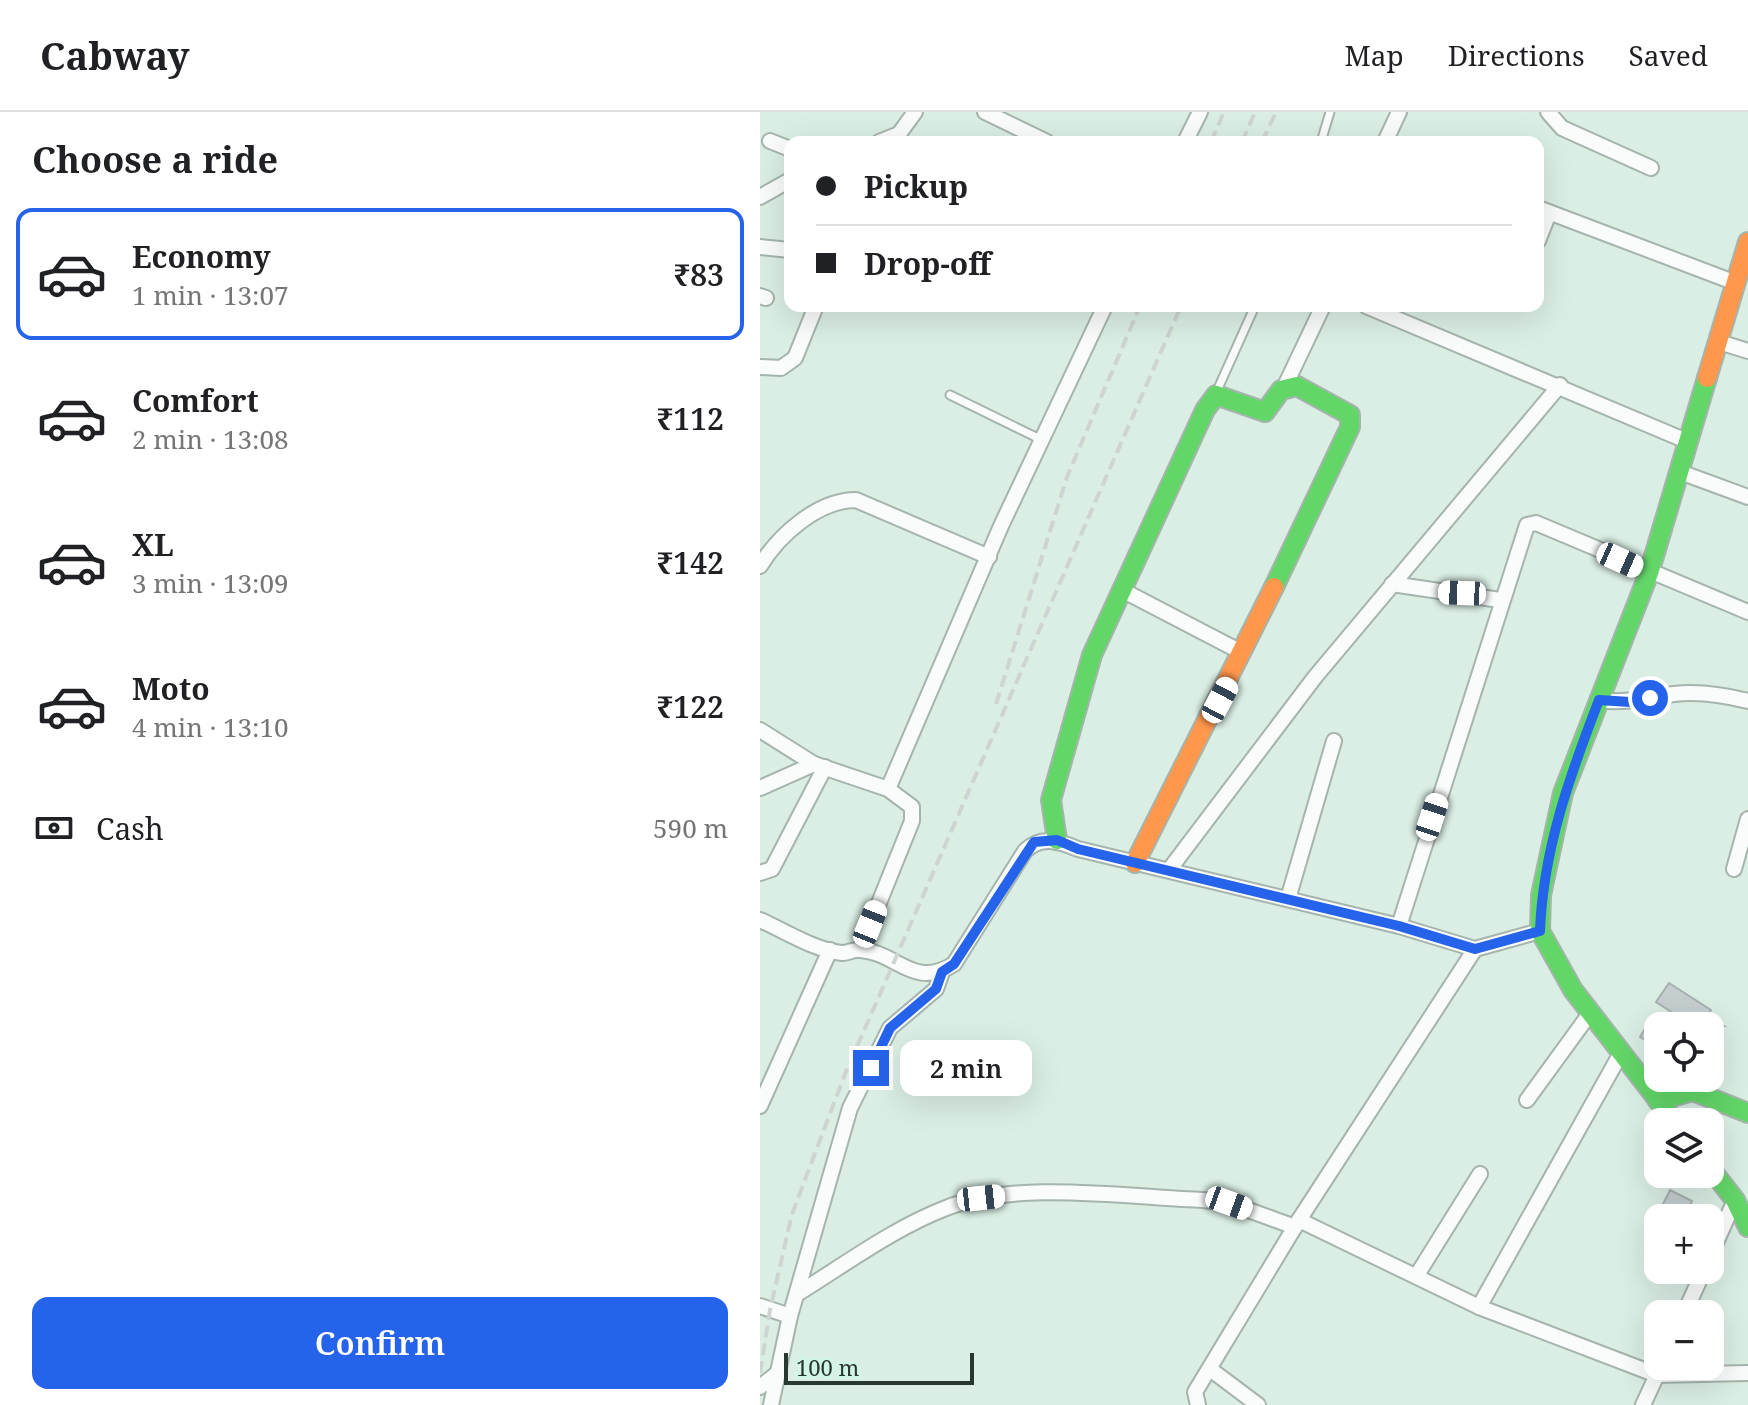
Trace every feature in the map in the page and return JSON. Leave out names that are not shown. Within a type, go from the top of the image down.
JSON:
[{"type":"street","points":[[894,136],[899,134],[915,112]]},
{"type":"street","points":[[985,112],[1035,136]]},
{"type":"street","points":[[1188,136],[1200,112]]},
{"type":"street","points":[[1388,136],[1399,112]]},
{"type":"street","points":[[1548,112],[1562,128],[1651,168]]},
{"type":"street","points":[[770,141],[784,147]]},
{"type":"street","points":[[760,197],[784,183]]},
{"type":"street","points":[[1544,210],[1736,283]]},
{"type":"street","points":[[1664,1108],[1573,990],[1540,931],[1541,895],[1563,793],[1649,573],[1748,242]]},
{"type":"street","points":[[760,247],[784,249]]},
{"type":"street","points":[[760,367],[787,366],[795,358],[814,312]]},
{"type":"street","points":[[888,789],[1098,312]]},
{"type":"street","points":[[1057,840],[1051,800],[1092,655],[1205,410],[1216,395],[1235,400],[1258,413],[1271,407],[1284,388],[1320,312]]},
{"type":"street","points":[[1381,312],[1689,442]]},
{"type":"street","points":[[1719,342],[1748,351]]},
{"type":"street","points":[[1169,870],[1315,677],[1560,385]]},
{"type":"street","points":[[1135,863],[1243,653],[1351,421],[1350,415],[1297,386],[1284,388]]},
{"type":"street","points":[[1680,472],[1748,497]]},
{"type":"street","points":[[760,566],[785,533],[844,500],[856,500],[989,557]]},
{"type":"street","points":[[1399,926],[1500,600],[1522,535],[1531,522],[1748,612]]},
{"type":"street","points":[[1392,584],[1500,600]]},
{"type":"street","points":[[1122,590],[1243,653]]},
{"type":"street","points":[[1599,700],[1630,702],[1677,693],[1720,695],[1748,701]]},
{"type":"street","points":[[760,730],[820,766],[888,789],[912,807],[912,821],[860,950]]},
{"type":"street","points":[[1288,899],[1334,741]]},
{"type":"street","points":[[760,788],[820,766]]},
{"type":"street","points":[[760,873],[772,869],[820,766]]},
{"type":"street","points":[[1734,869],[1748,819]]},
{"type":"street","points":[[760,920],[830,950],[846,953],[860,950],[926,975],[942,972],[954,964],[1025,851],[1034,842],[1057,840],[1135,863],[1399,926],[1475,949],[1540,931]]},
{"type":"street","points":[[1198,1405],[1195,1392],[1297,1223],[1475,949]]},
{"type":"street","points":[[761,1099],[830,950]]},
{"type":"street","points":[[771,1405],[790,1316],[850,1108],[890,1028],[936,989],[942,972]]},
{"type":"street","points":[[1527,1100],[1591,1012]]},
{"type":"street","points":[[1479,1307],[1621,1053]]},
{"type":"street","points":[[1658,1101],[1693,1091],[1748,1113]]},
{"type":"street","points":[[1417,1275],[1480,1174]]},
{"type":"street","points":[[1724,1186],[1748,1227]]},
{"type":"street","points":[[797,1294],[933,1215],[981,1198],[1029,1193],[1203,1200],[1229,1203],[1297,1223],[1417,1275],[1479,1307],[1644,1366]]},
{"type":"street","points":[[1724,1225],[1735,1200]]},
{"type":"street","points":[[760,1306],[790,1316]]},
{"type":"street","points":[[1210,1369],[1258,1405]]},
{"type":"street","points":[[760,1387],[779,1372]]},
{"type":"street","points":[[1724,1372],[1748,1373]]},
{"type":"street","points":[[1643,1405],[1655,1380]]},
{"type":"lane","points":[[1323,136],[1330,112]]},
{"type":"lane","points":[[1216,395],[1252,312]]},
{"type":"lane","points":[[950,395],[1042,440]]},
{"type":"building","points":[[1669,983],[1711,1010],[1671,1012],[1656,1002]]},
{"type":"building","points":[[1670,1190],[1692,1201],[1691,1204],[1663,1204]]},
{"type":"railway","points":[[1214,136],[1224,112]]},
{"type":"railway","points":[[1245,136],[1255,112]]},
{"type":"railway","points":[[1265,136],[1276,112]]},
{"type":"railway","points":[[996,704],[1067,477],[1137,312]]},
{"type":"railway","points":[[760,1373],[770,1310],[792,1214],[845,1074],[1178,312]]},
{"type":"traffic: fast","points":[[1664,1108],[1573,990],[1540,931],[1541,895],[1563,793],[1649,573],[1707,378]]},
{"type":"traffic: fast","points":[[1057,840],[1051,800],[1092,655],[1205,410],[1216,395],[1265,412],[1281,390],[1297,386],[1350,415],[1350,427],[1274,587]]},
{"type":"traffic: fast","points":[[1658,1101],[1693,1091],[1748,1113]]},
{"type":"traffic: fast","points":[[1724,1186],[1748,1227]]},
{"type":"traffic: slow","points":[[1707,378],[1748,242]]},
{"type":"traffic: slow","points":[[1135,863],[1274,587]]},
{"type":"route","points":[[871,1068],[890,1028],[936,989],[942,972],[954,964],[1025,851],[1034,842],[1057,840],[1078,849],[1399,926],[1475,949],[1540,931],[1541,895],[1563,793],[1599,700],[1616,703],[1650,698]]}]
